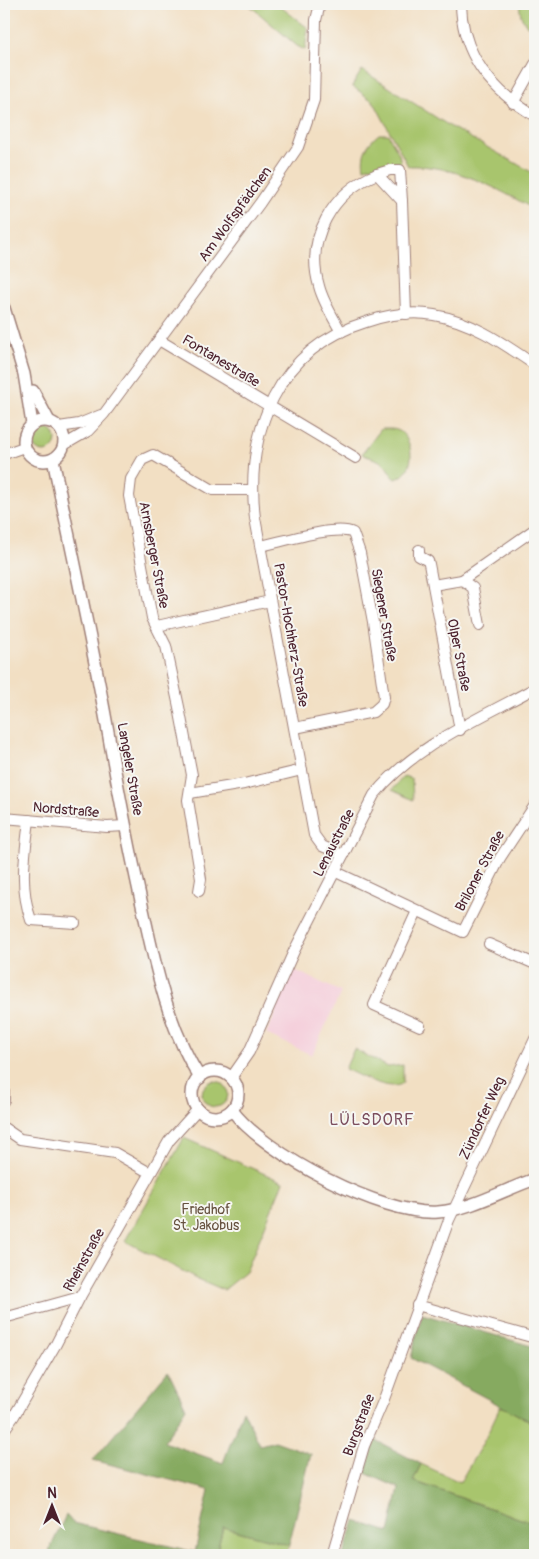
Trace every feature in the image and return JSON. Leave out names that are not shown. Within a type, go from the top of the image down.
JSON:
[{"type":"street","name":"Am Wolfspfädchen","points":[[64,445],[88,431],[104,414],[271,189],[298,148],[314,100],[316,20],[320,4]]},
{"type":"street","points":[[461,4],[462,24],[471,53],[494,86],[513,103],[535,116]]},
{"type":"street","points":[[513,103],[535,64]]},
{"type":"street","points":[[340,332],[316,277],[316,255],[320,230],[331,208],[344,194],[362,180],[377,174],[400,170],[406,314]]},
{"type":"street","points":[[377,174],[402,201]]},
{"type":"street","points":[[4,308],[24,374],[32,424]]},
{"type":"street","name":"Pastor-Hochherz-Straße","points":[[343,855],[322,846],[314,835],[270,602],[252,490],[255,456],[269,405],[292,368],[320,344],[340,332],[375,319],[406,314],[433,315],[473,327],[514,350],[535,365]]},
{"type":"street","name":"Fontanestraße","points":[[159,340],[269,405]]},
{"type":"street","points":[[24,374],[43,413],[54,424],[63,432],[64,445],[60,453],[53,459],[36,460],[24,447],[24,434],[32,424],[40,420],[54,424],[79,424],[104,414]]},
{"type":"street","points":[[269,405],[356,458]]},
{"type":"street","points":[[4,454],[24,447]]},
{"type":"street","name":"Arnsberger Straße","points":[[198,891],[201,879],[188,800],[192,775],[166,646],[158,626],[152,618],[129,496],[131,479],[137,465],[145,457],[153,455],[213,490],[252,490]]},
{"type":"street","name":"Langeler Straße","points":[[53,459],[125,826],[156,969],[176,1031],[187,1056],[200,1078]]},
{"type":"street","points":[[433,585],[462,580],[535,529]]},
{"type":"street","name":"Siegener Straße","points":[[261,546],[333,531],[348,530],[353,533],[360,554],[373,622],[384,697],[382,704],[373,712],[295,728]]},
{"type":"street","name":"Olper Straße","points":[[419,550],[419,556],[428,561],[460,730]]},
{"type":"street","name":"Olper Straße","points":[[462,580],[473,588],[480,625]]},
{"type":"street","points":[[158,626],[270,602]]},
{"type":"street","name":"Lenaustraße","points":[[231,1078],[249,1052],[294,951],[374,795],[383,784],[411,759],[535,688]]},
{"type":"street","points":[[190,793],[244,784],[302,770]]},
{"type":"street","name":"Briloner Straße","points":[[334,871],[463,932],[500,858],[535,805]]},
{"type":"street","name":"Nordstraße","points":[[4,818],[116,828],[125,826]]},
{"type":"street","points":[[29,820],[22,877],[30,920],[75,923]]},
{"type":"street","points":[[417,911],[374,1005],[420,1026]]},
{"type":"street","points":[[489,944],[535,964]]},
{"type":"street","name":"Zündorfer Weg","points":[[454,1209],[535,1039]]},
{"type":"street","points":[[212,1072],[219,1072],[231,1078],[238,1091],[238,1098],[232,1110],[215,1117],[198,1109],[192,1096],[196,1083],[200,1078],[212,1072]]},
{"type":"street","points":[[4,1077],[4,1100]]},
{"type":"street","name":"Rheinstraße","points":[[4,1430],[56,1344],[80,1296],[150,1172],[176,1131],[198,1109]]},
{"type":"street","points":[[232,1110],[252,1132],[286,1156],[362,1195],[403,1209],[422,1212],[454,1209],[535,1179]]},
{"type":"street","points":[[4,1128],[20,1139],[115,1153],[150,1172]]},
{"type":"street","name":"Burgstraße","points":[[332,1555],[364,1446],[384,1399],[454,1209]]},
{"type":"street","points":[[4,1318],[80,1296]]},
{"type":"street","points":[[417,1306],[535,1338]]},
{"type":"shaded area","points":[[293,969],[341,992],[312,1055],[266,1034],[276,1013],[273,1011]]},
{"type":"green space","points":[[248,4],[277,4],[308,28],[305,50],[297,46]]},
{"type":"green space","points":[[519,4],[535,4],[534,26],[527,26],[521,16]]},
{"type":"green space","points":[[362,70],[451,127],[535,174],[535,210],[490,186],[458,173],[425,166],[408,166],[374,102],[352,86]]},
{"type":"green space","points":[[379,134],[388,134],[399,154],[401,163],[388,163],[364,168],[363,163],[366,149]]},
{"type":"green space","points":[[44,428],[53,431],[56,440],[53,449],[44,452],[35,449],[32,440],[35,431]]},
{"type":"green space","points":[[381,429],[401,432],[409,444],[411,451],[410,465],[402,476],[396,479],[381,462],[362,454]]},
{"type":"green space","points":[[404,776],[412,779],[413,800],[392,790]]},
{"type":"green space","points":[[354,1049],[388,1067],[403,1065],[403,1083],[398,1086],[383,1085],[345,1069]]},
{"type":"green space","points":[[215,1081],[224,1085],[228,1094],[224,1103],[215,1107],[206,1103],[202,1094],[206,1085]]},
{"type":"green space","name":"Friedhof St. Jakobus","points":[[184,1138],[283,1182],[246,1272],[224,1290],[198,1279],[125,1241]]},
{"type":"green space","points":[[422,1314],[535,1347],[535,1424],[411,1358]]},
{"type":"green space","points":[[168,1371],[186,1408],[164,1442],[223,1463],[243,1410],[260,1445],[275,1441],[311,1454],[289,1545],[223,1527],[216,1555],[47,1555],[66,1515],[73,1523],[195,1552],[209,1490],[93,1460]]},
{"type":"green space","points":[[500,1407],[504,1407],[535,1424],[535,1524],[413,1481],[421,1464],[460,1482],[485,1439]]},
{"type":"green space","points":[[375,1440],[421,1464],[413,1481],[535,1524],[535,1555],[343,1555],[355,1521],[389,1532],[399,1488],[365,1473]]},
{"type":"green space","points":[[223,1527],[289,1545],[286,1555],[216,1555]]},
{"type":"district","name":"LÜLSDORF","points":[[372,1120]]}]
